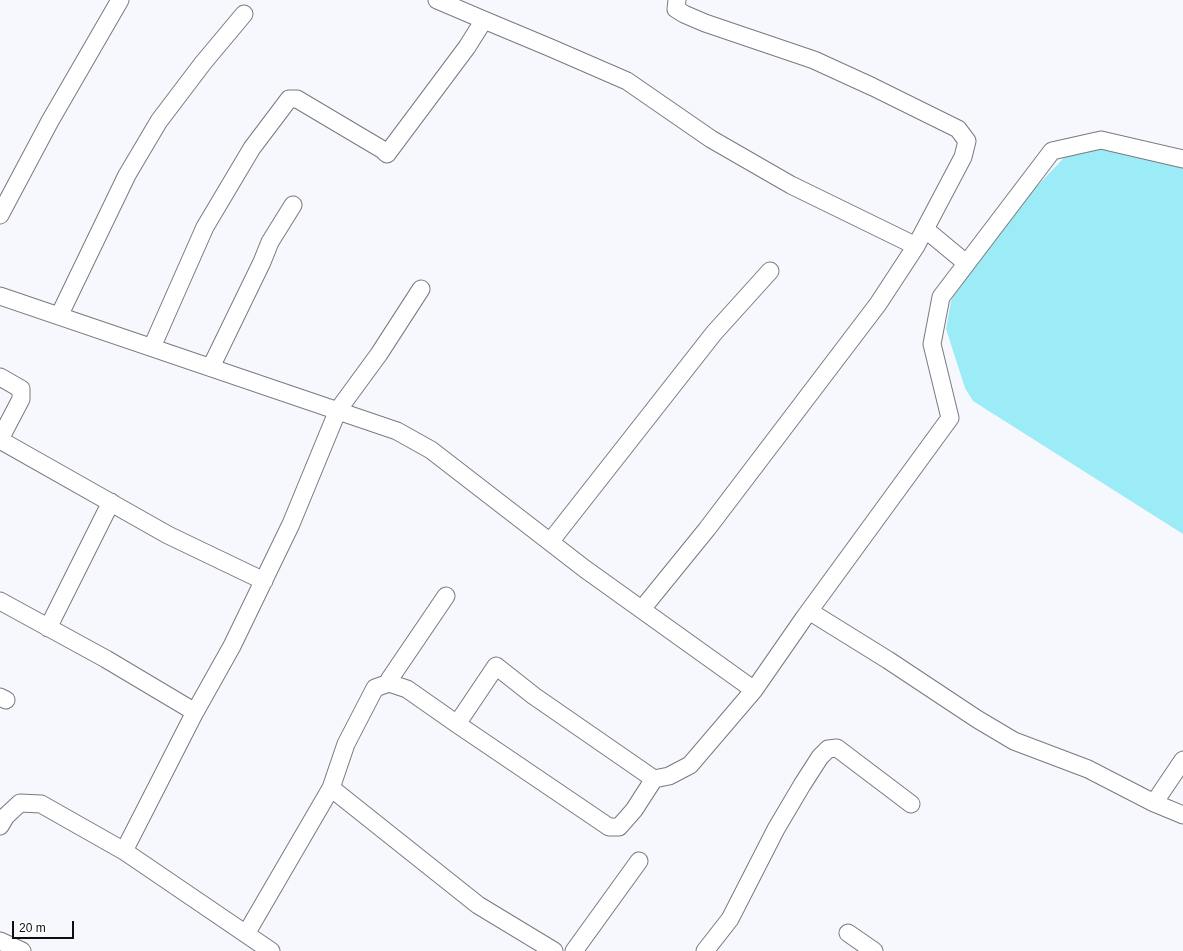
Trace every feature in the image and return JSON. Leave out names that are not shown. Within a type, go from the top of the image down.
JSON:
[{"type":"street","points":[[0,215],[50,121],[120,0]]},
{"type":"street","points":[[438,0],[627,81],[711,139],[791,185],[916,246]]},
{"type":"street","points":[[642,610],[712,523],[878,304],[916,246],[963,157],[967,141],[958,129],[874,87],[814,60],[705,23],[684,14],[676,9],[677,0]]},
{"type":"street","points":[[59,316],[127,175],[159,121],[244,14]]},
{"type":"street","points":[[152,347],[205,227],[252,148],[289,99],[297,99],[383,150],[386,154],[467,47],[484,20]]},
{"type":"street","points":[[246,934],[331,788],[346,744],[374,688],[389,683],[407,689],[609,827],[620,827],[634,810],[654,779],[669,776],[690,765],[754,690],[809,611],[950,418],[932,344],[941,297],[1052,151],[1101,140],[1183,159]]},
{"type":"street","points":[[211,367],[262,262],[270,242],[293,205]]},
{"type":"street","points":[[925,229],[966,263]]},
{"type":"street","points":[[550,542],[714,333],[770,270]]},
{"type":"street","points":[[124,851],[195,712],[232,646],[264,581],[291,524],[338,410],[379,354],[421,289]]},
{"type":"street","points":[[0,296],[398,431],[431,450],[585,569],[754,690]]},
{"type":"street","points":[[0,377],[21,388],[20,400],[0,439],[168,534],[264,581]]},
{"type":"street","points":[[48,628],[111,502]]},
{"type":"street","points":[[389,683],[389,680],[446,596]]},
{"type":"street","points":[[0,601],[106,659],[195,712]]},
{"type":"street","points":[[809,611],[888,660],[977,719],[1014,741],[1088,769],[1154,802],[1183,814]]},
{"type":"street","points":[[457,724],[496,666],[534,696],[654,779]]},
{"type":"street","points":[[705,951],[730,919],[776,829],[820,757],[828,749],[837,748],[911,804]]},
{"type":"street","points":[[1154,802],[1183,760]]},
{"type":"street","points":[[331,788],[478,905],[554,951]]},
{"type":"street","points":[[0,826],[6,816],[20,803],[41,804],[124,851],[271,951]]},
{"type":"street","points":[[574,951],[639,861]]},
{"type":"street","points":[[848,933],[874,951]]},
{"type":"street","points":[[0,940],[22,951]]},
{"type":"water","points":[[1101,141],[1183,167],[1183,534],[973,401],[965,388],[946,329],[951,301],[973,254],[1074,147]]}]
